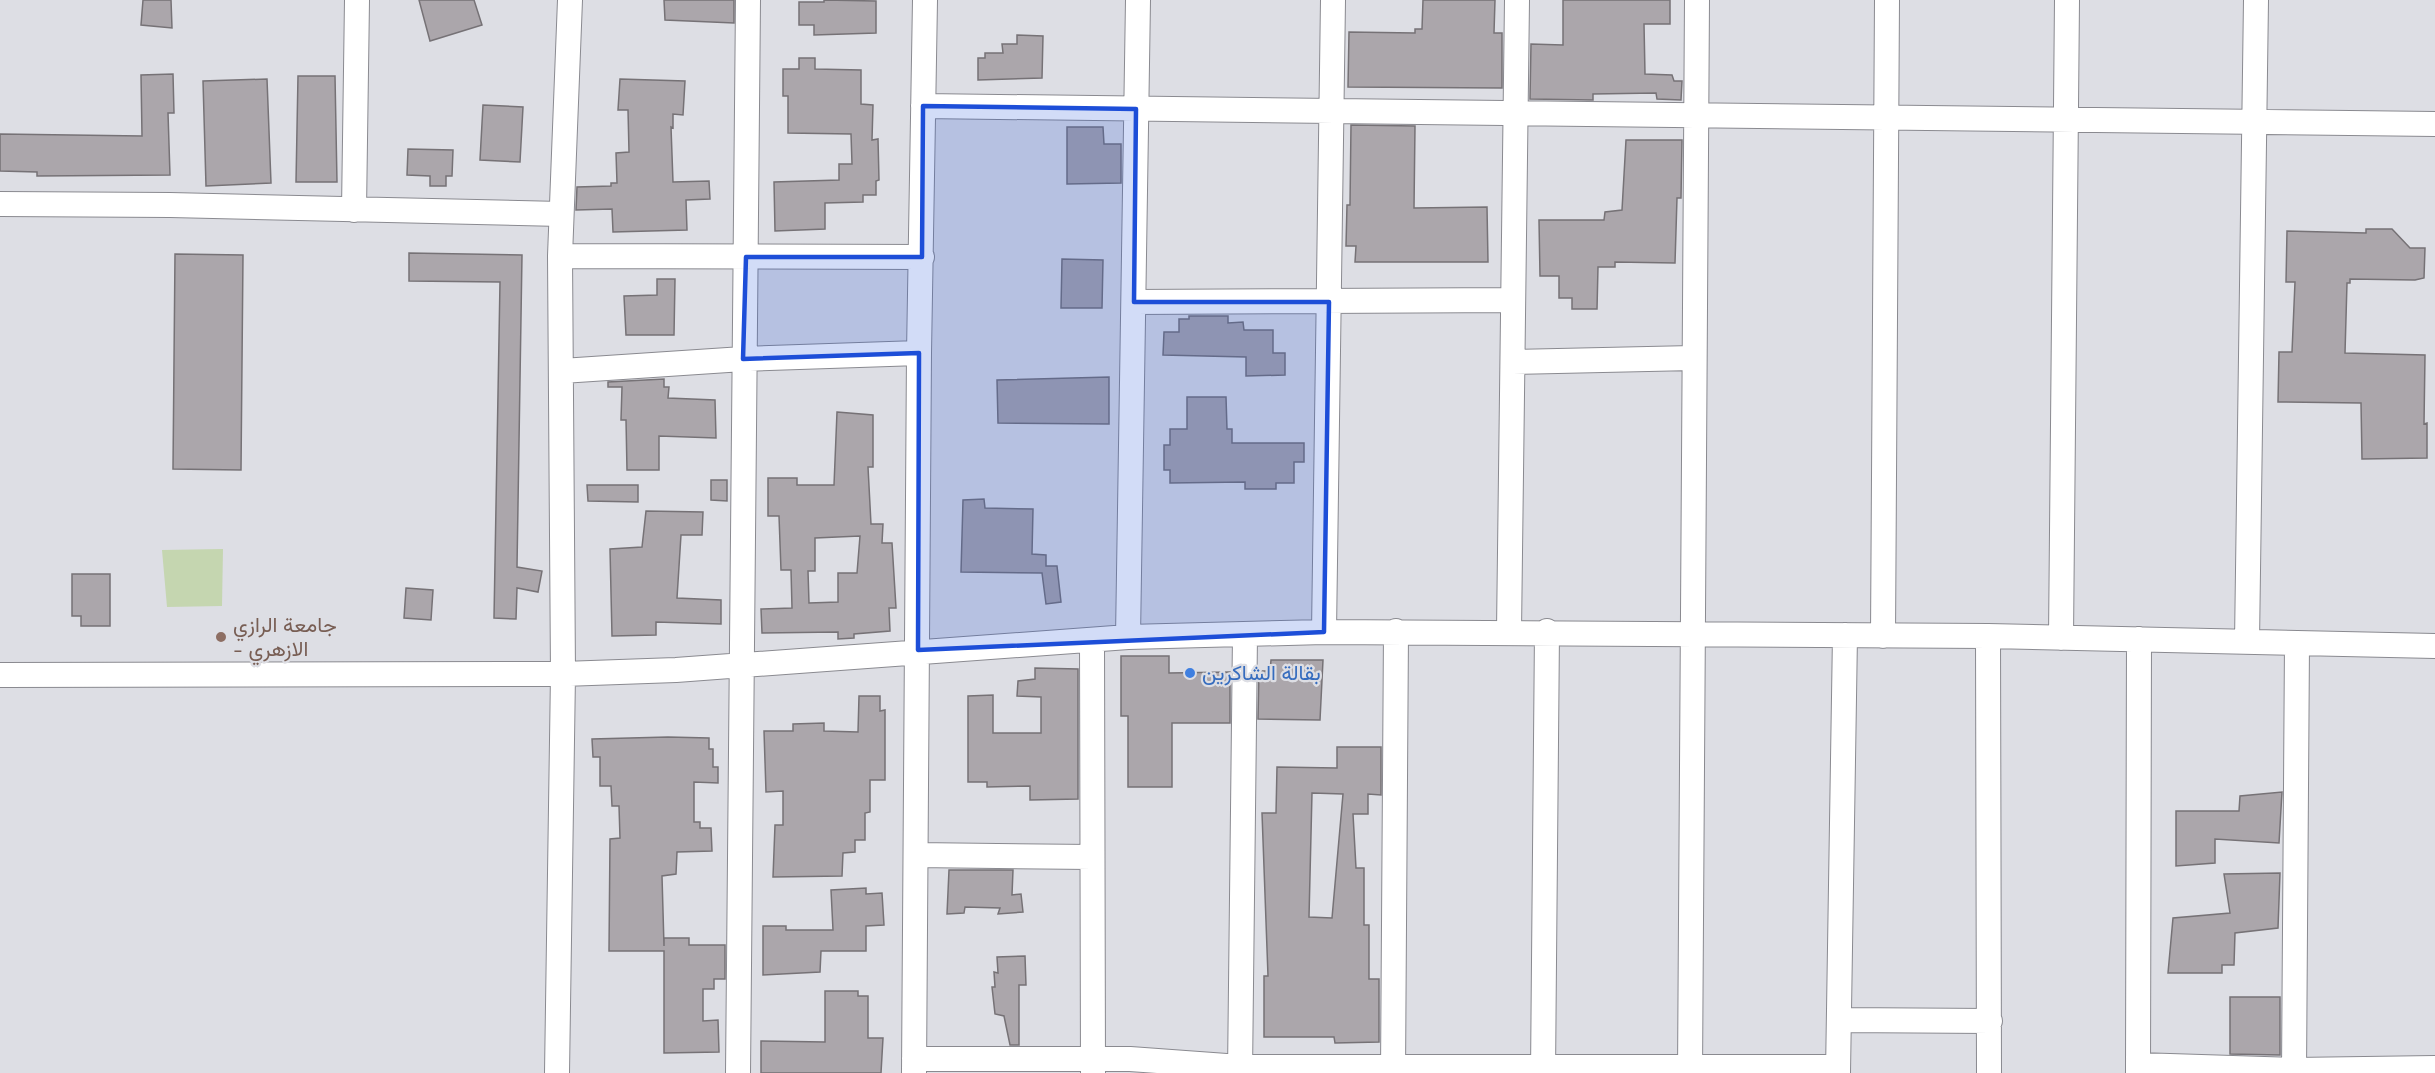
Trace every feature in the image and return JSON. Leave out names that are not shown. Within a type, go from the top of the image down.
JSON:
[{"type":"street","points":[[354,210],[357,0]]},
{"type":"street","points":[[557,1073],[563,674],[560,256],[570,0]]},
{"type":"street","points":[[738,1073],[748,0]]},
{"type":"street","points":[[925,0],[919,353],[914,1066],[1094,1066],[1240,1070],[1838,1070],[1845,635]]},
{"type":"street","points":[[1128,637],[1138,0]]},
{"type":"street","points":[[1324,632],[1333,0]]},
{"type":"street","points":[[1509,631],[1517,0]]},
{"type":"street","points":[[1690,1071],[1697,0]]},
{"type":"street","points":[[1882,636],[1887,0]]},
{"type":"street","points":[[2061,638],[2067,0]]},
{"type":"street","points":[[2247,642],[2256,0]]},
{"type":"street","points":[[923,106],[2435,124]]},
{"type":"street","points":[[0,204],[170,205],[561,214]]},
{"type":"street","points":[[560,256],[922,256]]},
{"type":"street","points":[[1134,302],[1513,300]]},
{"type":"street","points":[[562,371],[743,359],[919,353]]},
{"type":"street","points":[[1512,362],[1694,358]]},
{"type":"street","points":[[1393,1070],[1395,631]]},
{"type":"street","points":[[0,675],[563,674],[740,667],[918,650],[981,649],[1128,637],[1395,631],[1988,636],[2435,646]]},
{"type":"street","points":[[1543,1071],[1547,631]]},
{"type":"street","points":[[1240,1070],[1245,634]]},
{"type":"street","points":[[1988,636],[1989,1073]]},
{"type":"street","points":[[2139,639],[2138,1069],[2294,1072],[2435,1068]]},
{"type":"street","points":[[1092,641],[1094,1066]]},
{"type":"street","points":[[2294,1072],[2297,643]]},
{"type":"street","points":[[916,855],[1092,857]]},
{"type":"street","points":[[1840,1020],[1990,1021]]},
{"type":"highlighted area","points":[[923,106],[1136,109],[1134,302],[1329,302],[1324,632],[918,650],[919,353],[743,359],[746,257],[922,257]]},
{"type":"green space","points":[[223,549],[222,606],[167,607],[162,550]]},
{"type":"building","points":[[143,0],[171,0],[172,28],[141,25]]},
{"type":"building","points":[[419,0],[474,0],[482,25],[430,41]]},
{"type":"building","points":[[664,0],[734,0],[734,23],[665,20]]},
{"type":"building","points":[[824,0],[876,1],[876,33],[814,35],[814,25],[799,25],[799,2],[824,2]]},
{"type":"building","points":[[1423,0],[1495,0],[1494,33],[1502,33],[1502,88],[1348,87],[1349,32],[1415,33],[1415,29],[1422,29]]},
{"type":"building","points":[[1563,0],[1670,0],[1670,24],[1644,24],[1645,74],[1672,75],[1674,81],[1682,81],[1681,100],[1657,99],[1656,93],[1593,94],[1593,100],[1530,99],[1531,44],[1563,45]]},
{"type":"building","points":[[1017,35],[1043,36],[1042,78],[978,80],[978,58],[985,58],[985,53],[1003,53],[1002,44],[1017,44]]},
{"type":"building","points":[[799,58],[815,58],[815,69],[861,70],[861,104],[873,105],[872,140],[878,139],[879,180],[876,181],[876,195],[863,195],[863,202],[825,203],[825,229],[775,231],[774,182],[839,180],[839,164],[852,164],[851,134],[788,133],[788,96],[783,96],[783,69],[799,69]]},
{"type":"building","points":[[173,74],[174,113],[168,113],[170,175],[37,176],[37,172],[0,171],[0,134],[142,136],[141,75]]},
{"type":"building","points":[[298,76],[335,76],[337,182],[296,182]]},
{"type":"building","points":[[267,79],[271,183],[206,186],[203,81]]},
{"type":"building","points":[[620,79],[685,81],[683,115],[673,114],[673,128],[671,127],[673,182],[709,181],[710,199],[686,200],[687,230],[613,232],[612,209],[576,210],[577,187],[611,186],[611,183],[617,183],[616,153],[629,152],[628,110],[618,110]]},
{"type":"building","points":[[483,105],[523,107],[520,162],[480,160]]},
{"type":"building","points":[[1351,125],[1415,126],[1414,208],[1487,207],[1488,262],[1355,262],[1356,246],[1346,246],[1347,205],[1350,205]]},
{"type":"building","points":[[1067,127],[1103,127],[1104,144],[1121,144],[1121,183],[1067,184]]},
{"type":"building","points":[[1626,140],[1682,140],[1681,198],[1677,198],[1675,263],[1615,262],[1615,267],[1598,267],[1597,309],[1572,309],[1572,298],[1559,298],[1559,276],[1540,276],[1539,220],[1604,220],[1605,212],[1622,210]]},
{"type":"building","points":[[408,149],[453,150],[452,176],[446,176],[446,186],[430,186],[430,176],[407,175]]},
{"type":"building","points":[[2366,229],[2392,229],[2410,248],[2425,248],[2424,278],[2415,280],[2350,279],[2350,283],[2347,283],[2345,353],[2425,355],[2424,424],[2427,423],[2427,458],[2362,459],[2361,403],[2278,402],[2279,352],[2292,352],[2295,282],[2286,282],[2287,231],[2366,233]]},
{"type":"building","points":[[409,253],[522,255],[517,567],[542,571],[538,592],[517,588],[516,619],[494,618],[500,282],[409,281]]},
{"type":"building","points":[[175,254],[243,255],[241,470],[173,469]]},
{"type":"building","points":[[1062,259],[1103,260],[1102,308],[1061,308]]},
{"type":"building","points":[[657,279],[675,279],[674,335],[626,335],[624,296],[657,295]]},
{"type":"building","points":[[1189,316],[1228,316],[1228,323],[1243,322],[1244,330],[1273,330],[1273,353],[1285,353],[1285,375],[1246,376],[1246,357],[1163,355],[1164,332],[1179,332],[1179,319],[1189,319]]},
{"type":"building","points":[[1109,377],[1109,424],[998,423],[997,380]]},
{"type":"building","points":[[664,379],[664,387],[669,387],[668,398],[715,400],[716,438],[659,436],[659,470],[627,470],[626,420],[621,420],[622,387],[608,387],[608,382]]},
{"type":"building","points":[[1187,397],[1226,397],[1227,429],[1232,429],[1232,443],[1304,443],[1304,462],[1294,462],[1294,483],[1276,483],[1276,489],[1245,489],[1245,482],[1170,483],[1170,470],[1164,470],[1164,445],[1170,445],[1170,429],[1187,429]]},
{"type":"building","points":[[837,412],[873,415],[873,467],[868,467],[871,524],[883,524],[882,543],[892,543],[896,608],[889,608],[890,631],[854,634],[854,638],[838,639],[838,632],[762,633],[761,609],[792,608],[791,570],[781,570],[779,516],[768,516],[768,478],[797,478],[797,485],[834,485]],"holes":[[[860,536],[857,573],[838,573],[838,602],[809,603],[808,571],[815,571],[815,538]]]},
{"type":"building","points":[[711,480],[727,480],[727,501],[711,500]]},
{"type":"building","points":[[587,485],[638,485],[638,502],[588,501]]},
{"type":"building","points":[[984,499],[985,508],[1033,509],[1032,554],[1046,555],[1046,566],[1057,566],[1061,602],[1046,604],[1042,573],[961,572],[963,500]]},
{"type":"building","points":[[646,511],[703,512],[702,535],[681,535],[677,598],[721,600],[721,624],[656,622],[656,635],[612,636],[610,549],[642,547]]},
{"type":"building","points":[[72,574],[110,574],[110,626],[81,626],[81,616],[72,616]]},
{"type":"building","points":[[406,588],[433,590],[431,620],[404,618]]},
{"type":"building","points":[[1121,656],[1169,656],[1169,673],[1230,672],[1230,723],[1172,723],[1172,787],[1128,787],[1128,716],[1121,716]]},
{"type":"building","points":[[1271,660],[1323,660],[1320,720],[1258,719],[1259,671],[1270,671]]},
{"type":"building","points":[[1035,668],[1078,669],[1078,799],[1030,800],[1030,786],[987,787],[987,782],[968,782],[968,696],[993,695],[993,733],[1041,733],[1041,697],[1017,696],[1018,681],[1035,679]]},
{"type":"building","points":[[859,696],[880,696],[880,711],[885,710],[885,780],[870,780],[870,812],[865,813],[865,840],[855,840],[855,852],[843,853],[842,876],[773,877],[775,825],[783,825],[783,791],[766,792],[764,731],[793,731],[793,724],[824,723],[824,731],[858,732]]},
{"type":"building","points":[[709,738],[709,749],[713,749],[713,767],[718,767],[718,783],[694,782],[694,822],[700,822],[700,828],[711,828],[712,851],[677,852],[676,874],[662,876],[664,946],[664,938],[689,938],[689,945],[725,945],[725,979],[714,979],[714,989],[703,989],[703,1021],[718,1020],[719,1052],[664,1053],[664,951],[609,951],[610,839],[620,838],[619,806],[612,806],[611,786],[600,786],[600,757],[593,757],[592,739]]},
{"type":"building","points":[[1337,747],[1381,747],[1381,795],[1368,794],[1368,814],[1353,814],[1356,868],[1364,868],[1364,925],[1369,925],[1369,979],[1379,979],[1379,1042],[1335,1043],[1334,1037],[1264,1037],[1264,976],[1268,976],[1262,813],[1276,813],[1277,767],[1337,768]],"holes":[[[1312,793],[1343,794],[1332,918],[1309,917]]]},
{"type":"building","points":[[2282,792],[2279,843],[2215,839],[2215,863],[2176,866],[2176,811],[2239,811],[2240,796]]},
{"type":"building","points":[[949,870],[1013,870],[1012,895],[1021,894],[1023,912],[998,914],[1000,908],[965,907],[964,913],[947,914]]},
{"type":"building","points":[[2280,873],[2278,928],[2235,933],[2234,965],[2222,965],[2222,973],[2168,973],[2173,918],[2230,913],[2224,874]]},
{"type":"building","points":[[866,888],[866,894],[882,893],[884,925],[866,926],[866,951],[821,951],[820,972],[763,975],[763,926],[786,926],[786,930],[833,930],[831,890]]},
{"type":"building","points":[[1025,956],[1026,985],[1019,985],[1019,1045],[1010,1045],[1004,1016],[995,1014],[992,987],[995,987],[994,972],[998,973],[997,957]]},
{"type":"building","points":[[825,991],[858,991],[858,996],[868,996],[868,1038],[883,1038],[881,1073],[761,1073],[761,1041],[825,1042]]},
{"type":"building","points":[[2230,997],[2280,997],[2280,1055],[2230,1054]]},
{"type":"place","name":"جامعة الرازي - الازهري","points":[[221,637]]},
{"type":"place","name":"بقالة الشاكرين","points":[[1190,673]]}]
